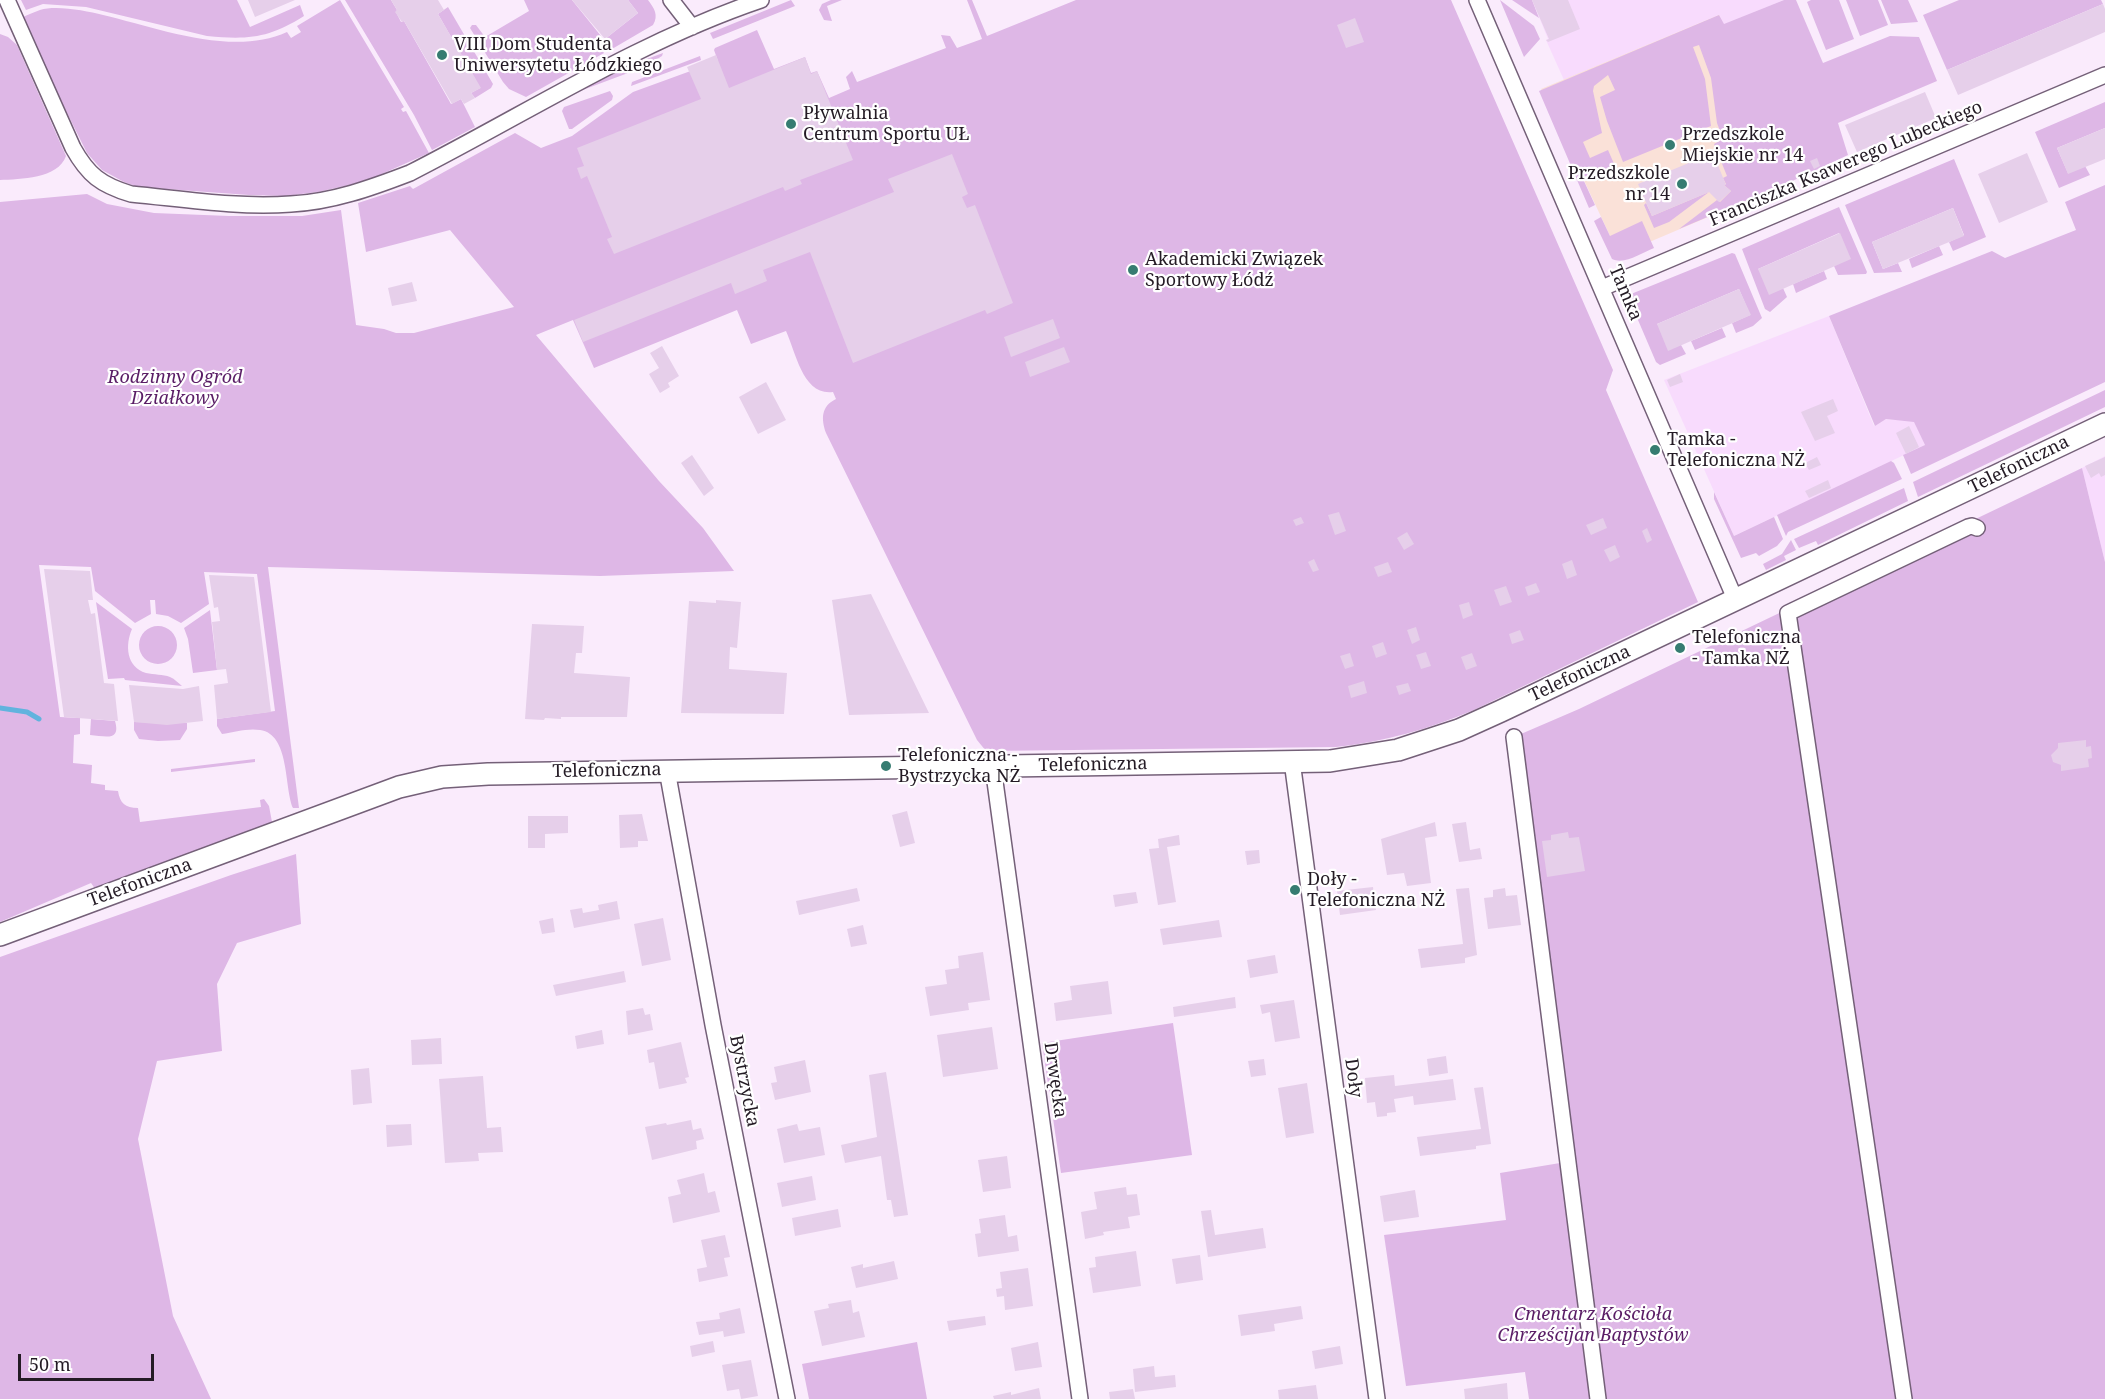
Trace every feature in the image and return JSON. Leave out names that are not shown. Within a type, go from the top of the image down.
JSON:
[{"type":"street","points":[[7,0],[73,148],[86,170],[113,189],[131,194],[245,204],[293,204],[319,201],[377,186],[435,160],[614,63],[692,27],[761,0]]},
{"type":"street","points":[[671,0],[692,27]]},
{"type":"street","name":"Tamka","points":[[1477,0],[1736,601]]},
{"type":"street","name":"Franciszka Ksawerego Lubeckiego","points":[[1602,288],[2105,75]]},
{"type":"street","name":"Telefoniczna","points":[[0,935],[399,787],[460,775],[886,766],[993,767],[1330,761],[1383,754],[1459,730],[1736,601],[2105,424]]},
{"type":"street","points":[[1904,1399],[1788,613],[1968,527],[1977,528]]},
{"type":"street","points":[[1514,737],[1598,1399]]},
{"type":"street","name":"Doły","points":[[1292,761],[1377,1399]]},
{"type":"street","name":"Drwęcka","points":[[993,767],[1080,1399]]},
{"type":"street","name":"Bystrzycka","points":[[667,770],[713,1025],[787,1399]]},
{"type":"shaded area","points":[[1532,0],[1784,0],[1723,25],[1719,15],[1564,80],[1546,40],[1548,39]]},
{"type":"shaded area","name":"Przedszkole Miejskie nr 14","points":[[1719,15],[1788,183],[1619,255],[1541,89]]},
{"type":"shaded area","points":[[1829,316],[1874,426],[1886,419],[1914,421],[1925,445],[1734,536],[1664,380]]},
{"type":"shaded area","points":[[2105,456],[2105,562],[2082,468]]},
{"type":"green space","points":[[21,0],[237,0],[250,27],[300,5],[304,16],[280,29],[258,36],[222,37],[207,36],[86,7],[43,4],[26,10]]},
{"type":"green space","points":[[340,0],[404,107],[401,109],[403,112],[406,111],[429,153],[375,177],[349,185],[285,196],[138,187],[102,170],[87,153],[45,69],[23,17],[40,10],[72,9],[195,38],[243,42],[266,39],[287,32],[291,38],[301,32],[297,26]]},
{"type":"green space","points":[[345,0],[391,0],[401,22],[404,21],[451,104],[461,99],[475,127],[432,150],[414,115]]},
{"type":"green space","points":[[524,0],[572,0],[601,36],[595,41],[604,53],[526,97],[509,89],[503,82],[470,28],[476,25],[485,37],[529,11]]},
{"type":"green space","points":[[628,0],[648,0],[656,18],[653,25],[612,49],[605,39],[638,13]]},
{"type":"green space","points":[[791,0],[795,6],[713,39],[710,33]]},
{"type":"green space","points":[[831,0],[842,0],[827,6],[832,21],[824,20],[819,10],[822,4]]},
{"type":"green space","name":"Rodzinny Ogród Działkowy","points":[[967,0],[972,0],[987,36],[1076,0],[1451,0],[1613,370],[1606,390],[1698,602],[1474,710],[1423,729],[1371,742],[1336,747],[986,751],[977,740],[826,433],[823,423],[824,413],[827,405],[836,399],[833,392],[814,387],[808,380],[797,361],[786,331],[751,344],[737,310],[594,368],[573,320],[536,335],[659,481],[703,528],[734,571],[600,576],[268,567],[299,808],[293,808],[277,741],[270,734],[260,730],[222,734],[217,726],[217,719],[275,711],[257,574],[204,572],[209,604],[181,623],[168,616],[156,614],[155,600],[150,600],[151,614],[135,623],[95,591],[91,567],[39,565],[60,717],[80,718],[80,734],[74,735],[73,763],[92,765],[91,783],[105,785],[105,790],[118,791],[124,804],[138,808],[140,822],[261,807],[260,800],[264,799],[269,806],[272,822],[96,890],[91,883],[0,922],[0,202],[87,194],[107,204],[154,213],[302,216],[341,210],[356,325],[396,333],[414,333],[514,307],[450,230],[366,252],[358,203],[410,186],[413,189],[515,133],[541,148],[572,136],[633,92],[718,61],[715,48],[757,30],[774,69],[805,57],[811,73],[817,71],[829,98],[850,89],[846,77],[852,71],[857,82],[946,48],[941,35],[950,36],[957,48],[982,39]]},
{"type":"green space","points":[[1500,0],[1534,26],[1540,39],[1524,57]]},
{"type":"green space","points":[[1512,0],[1532,0],[1539,18]]},
{"type":"green space","points":[[1784,0],[1796,0],[1823,63],[1890,36],[1919,37],[1937,81],[1838,123],[1848,155],[1679,229],[1717,200],[1720,202],[1731,191],[1724,185],[1726,184],[1723,178],[1727,176],[1714,144],[1723,139],[1717,123],[1711,78],[1699,45],[1693,47],[1705,79],[1711,126],[1623,162],[1600,97],[1615,90],[1608,75],[1594,86],[1593,91],[1602,133],[1583,142],[1590,158],[1608,150],[1615,166],[1583,179],[1595,205],[1589,208],[1539,91],[1719,15],[1724,24]]},
{"type":"green space","points":[[1839,0],[1854,39],[1826,50],[1807,2]]},
{"type":"green space","points":[[1846,0],[1878,0],[1888,25],[1860,36]]},
{"type":"green space","points":[[1881,0],[1908,0],[1918,22],[1891,24]]},
{"type":"green space","points":[[1959,0],[2101,0],[2103,4],[1947,70],[1923,15]]},
{"type":"green space","points":[[448,7],[493,84],[491,88],[475,98],[471,93],[480,88],[438,14]]},
{"type":"green space","points":[[0,34],[8,37],[17,45],[66,156],[62,164],[55,169],[38,176],[0,180]]},
{"type":"green space","points":[[663,53],[662,56],[644,67],[572,94],[617,70]]},
{"type":"green space","points":[[700,56],[701,60],[631,86],[632,82]]},
{"type":"green space","points":[[610,91],[613,96],[612,100],[569,129],[562,111],[564,107]]},
{"type":"green space","points":[[2105,102],[2105,128],[2057,148],[2068,173],[2085,166],[2090,175],[2059,188],[2035,132]]},
{"type":"green space","points":[[1954,159],[1986,237],[1953,251],[1949,242],[1964,235],[1953,208],[1872,242],[1883,269],[1898,263],[1902,272],[1874,273],[1845,205]]},
{"type":"green space","points":[[2105,185],[2105,382],[1911,474],[1903,455],[1925,445],[1914,422],[1886,419],[1875,426],[1829,316],[1992,251],[2005,258],[2076,230],[2065,202]]},
{"type":"green space","points":[[1709,192],[1669,222],[1654,228],[1644,205],[1646,203],[1652,216]]},
{"type":"green space","points":[[1839,207],[1866,274],[1838,275],[1834,266],[1839,233],[1758,269],[1783,288],[1787,297],[1770,312],[1765,309],[1742,249]]},
{"type":"green space","points":[[1601,217],[1610,236],[1642,221],[1654,248],[1622,261],[1612,259],[1594,221]]},
{"type":"green space","points":[[1939,246],[1943,255],[1912,268],[1909,259]]},
{"type":"green space","points":[[1732,253],[1735,254],[1762,318],[1753,326],[1736,333],[1732,323],[1750,315],[1739,289],[1657,324],[1681,345],[1686,354],[1660,365],[1656,362],[1629,299],[1631,294]]},
{"type":"green space","points":[[1824,271],[1827,279],[1796,293],[1793,284]]},
{"type":"green space","points":[[1722,328],[1726,337],[1695,350],[1691,341]]},
{"type":"green space","points":[[2105,390],[2105,407],[1918,497],[1913,482]]},
{"type":"green space","points":[[1891,461],[1902,479],[1788,532],[1786,536],[1777,515]]},
{"type":"green space","name":"Cmentarz Kościoła Chrześcijan Baptystów","points":[[2082,468],[2105,562],[2105,1399],[1529,1399],[1525,1372],[1406,1386],[1384,1235],[1506,1220],[1500,1173],[1560,1163],[1507,740],[1579,709]]},
{"type":"green space","points":[[1904,488],[1908,501],[1818,545],[1816,541],[1799,548],[1794,539]]},
{"type":"green space","points":[[1714,492],[1734,536],[1774,517],[1783,539],[1777,546],[1759,556],[1756,553],[1741,558],[1714,499]]},
{"type":"green space","points":[[1791,540],[1796,550],[1784,556],[1786,560],[1766,570],[1763,564],[1782,554]]},
{"type":"green space","points":[[96,602],[132,629],[128,648],[134,666],[146,673],[170,677],[182,686],[125,680],[124,678],[108,679]]},
{"type":"green space","points":[[210,610],[217,670],[193,673],[184,628]]},
{"type":"green space","points":[[158,626],[171,632],[177,645],[171,658],[158,664],[145,658],[139,645],[145,632]]},
{"type":"green space","points":[[91,719],[115,721],[116,732],[106,737],[90,735]]},
{"type":"green space","points":[[134,722],[187,723],[187,729],[180,740],[139,739],[134,730]]},
{"type":"green space","points":[[255,759],[255,762],[171,772],[171,769]]},
{"type":"green space","points":[[296,854],[301,924],[237,943],[217,984],[222,1051],[157,1061],[138,1139],[173,1316],[211,1399],[0,1399],[0,957]]},
{"type":"green space","points":[[1173,1023],[1192,1155],[1061,1173],[1042,1043]]},
{"type":"green space","points":[[917,1342],[927,1399],[809,1399],[802,1364]]},
{"type":"building","points":[[248,0],[295,0],[255,17]]},
{"type":"building","name":"VIII Dom Studenta Uniwersytetu Łódzkiego","points":[[391,0],[438,0],[444,10],[438,14],[481,88],[471,93],[475,98],[464,104],[461,99],[452,104],[404,21],[402,22],[395,12],[397,10]]},
{"type":"building","points":[[572,0],[628,0],[638,13],[605,39]]},
{"type":"building","points":[[1532,0],[1568,0],[1580,29],[1548,42],[1546,40],[1549,39]]},
{"type":"building","points":[[2103,4],[2105,32],[1958,95],[1947,70]]},
{"type":"building","points":[[1355,18],[1364,42],[1346,48],[1337,25]]},
{"type":"building","points":[[716,55],[729,88],[805,57],[811,74],[817,71],[853,160],[800,180],[802,184],[785,191],[783,187],[614,254],[607,239],[612,237],[587,176],[581,179],[577,168],[584,166],[577,148],[701,99],[687,67]]},
{"type":"building","points":[[1925,92],[1936,118],[1857,152],[1845,125]]},
{"type":"building","points":[[2105,128],[2105,159],[2068,174],[2057,148]]},
{"type":"building","name":"Przedszkole nr 14","points":[[1713,153],[1726,185],[1724,185],[1731,191],[1719,202],[1709,192],[1652,216],[1638,184]]},
{"type":"building","points":[[2027,153],[2048,202],[1999,223],[1978,174]]},
{"type":"building","points":[[952,154],[968,194],[962,197],[967,208],[975,205],[1013,303],[987,314],[985,310],[853,363],[810,252],[763,270],[767,281],[735,294],[731,283],[583,342],[574,320],[894,192],[888,179]]},
{"type":"building","points":[[1817,158],[1820,166],[1814,169],[1810,161]]},
{"type":"building","points":[[1953,208],[1964,236],[1883,269],[1872,242]]},
{"type":"building","points":[[1840,233],[1851,259],[1769,295],[1758,269]]},
{"type":"building","points":[[412,282],[417,301],[392,306],[388,288]]},
{"type":"building","points":[[1739,289],[1751,315],[1668,351],[1657,324]]},
{"type":"building","points":[[1053,319],[1060,338],[1011,357],[1004,337]]},
{"type":"building","points":[[662,346],[679,376],[668,383],[670,387],[660,393],[649,374],[659,368],[650,353]]},
{"type":"building","points":[[1064,347],[1070,362],[1030,377],[1025,362]]},
{"type":"building","points":[[1680,374],[1683,382],[1670,387],[1667,380]]},
{"type":"building","points":[[766,382],[786,420],[758,434],[739,397]]},
{"type":"building","points":[[1833,399],[1838,411],[1827,416],[1835,433],[1815,441],[1801,412]]},
{"type":"building","points":[[1909,426],[1919,447],[1906,454],[1896,433]]},
{"type":"building","points":[[692,455],[714,488],[704,496],[681,463]]},
{"type":"building","points":[[1817,457],[1821,465],[1809,470],[1805,463]]},
{"type":"building","points":[[2105,457],[2105,475],[2101,477],[2099,473],[2091,478],[2085,466]]},
{"type":"building","points":[[1828,480],[1831,488],[1809,498],[1805,491]]},
{"type":"building","points":[[1339,512],[1346,531],[1335,535],[1328,515]]},
{"type":"building","points":[[1301,517],[1304,523],[1296,526],[1293,520]]},
{"type":"building","points":[[1603,518],[1607,528],[1591,535],[1586,525]]},
{"type":"building","points":[[1647,528],[1652,540],[1647,543],[1642,531]]},
{"type":"building","points":[[1407,532],[1414,544],[1404,550],[1397,538]]},
{"type":"building","points":[[1615,545],[1620,557],[1610,562],[1604,550]]},
{"type":"building","points":[[1314,559],[1319,570],[1313,572],[1308,562]]},
{"type":"building","points":[[1572,560],[1577,575],[1567,579],[1562,564]]},
{"type":"building","points":[[1388,562],[1392,572],[1378,577],[1374,567]]},
{"type":"building","points":[[44,569],[90,571],[93,600],[88,600],[91,614],[95,613],[104,683],[114,684],[118,721],[64,717]]},
{"type":"building","points":[[209,575],[254,577],[271,712],[217,719],[214,685],[228,683],[226,669],[217,670],[212,622],[220,621],[218,607],[214,608]]},
{"type":"building","points":[[1536,583],[1540,592],[1528,596],[1525,587]]},
{"type":"building","points":[[1506,586],[1512,602],[1500,606],[1494,590]]},
{"type":"building","points":[[871,594],[929,713],[849,715],[832,600]]},
{"type":"building","points":[[716,600],[741,602],[737,648],[730,647],[729,669],[787,673],[784,714],[681,713],[689,601],[716,603]]},
{"type":"building","points":[[1469,602],[1473,615],[1463,619],[1459,605]]},
{"type":"building","points":[[532,624],[584,626],[582,653],[576,653],[574,673],[630,677],[627,717],[525,719]]},
{"type":"building","points":[[1416,627],[1420,640],[1412,644],[1407,630]]},
{"type":"building","points":[[1520,630],[1524,640],[1512,644],[1509,634]]},
{"type":"building","points":[[1383,642],[1387,654],[1376,658],[1372,646]]},
{"type":"building","points":[[1426,652],[1431,666],[1421,669],[1416,655]]},
{"type":"building","points":[[1350,653],[1354,666],[1345,669],[1340,656]]},
{"type":"building","points":[[1472,653],[1477,666],[1466,670],[1461,657]]},
{"type":"building","points":[[1364,681],[1367,693],[1351,698],[1348,686]]},
{"type":"building","points":[[1408,683],[1411,691],[1399,695],[1396,686]]},
{"type":"building","points":[[129,685],[183,689],[199,686],[203,721],[167,725],[134,722]]},
{"type":"building","points":[[2086,740],[2086,747],[2091,746],[2092,758],[2088,759],[2089,767],[2061,771],[2061,765],[2053,762],[2051,755],[2058,748],[2058,743]]},
{"type":"building","points":[[907,811],[915,843],[900,847],[892,815]]},
{"type":"building","points":[[642,814],[648,841],[638,841],[638,847],[620,848],[619,815]]},
{"type":"building","points":[[528,816],[568,816],[568,833],[545,834],[545,848],[528,848]]},
{"type":"building","points":[[1435,822],[1437,836],[1425,838],[1431,883],[1407,886],[1404,873],[1387,875],[1381,839]]},
{"type":"building","points":[[1466,822],[1470,850],[1480,848],[1482,859],[1459,862],[1452,824]]},
{"type":"building","points":[[1568,832],[1569,838],[1579,837],[1585,871],[1547,877],[1542,841],[1551,840],[1551,835]]},
{"type":"building","points":[[1179,835],[1180,845],[1167,847],[1176,902],[1158,905],[1149,849],[1159,848],[1158,839]]},
{"type":"building","points":[[1259,850],[1260,863],[1247,865],[1245,851]]},
{"type":"building","points":[[1373,887],[1376,910],[1340,915],[1337,891]]},
{"type":"building","points":[[857,888],[860,901],[799,915],[796,901]]},
{"type":"building","points":[[1469,888],[1477,955],[1465,958],[1465,963],[1421,968],[1418,949],[1463,944],[1456,889]]},
{"type":"building","points":[[1505,888],[1506,896],[1517,895],[1521,925],[1488,929],[1484,898],[1493,897],[1493,890]]},
{"type":"building","points":[[1136,892],[1138,903],[1115,907],[1113,895]]},
{"type":"building","points":[[617,901],[620,919],[574,928],[570,910],[582,908],[583,913],[599,910],[598,905]]},
{"type":"building","points":[[553,918],[555,932],[542,934],[539,921]]},
{"type":"building","points":[[663,918],[671,960],[642,966],[634,924]]},
{"type":"building","points":[[1219,920],[1222,937],[1163,945],[1160,929]]},
{"type":"building","points":[[863,925],[867,944],[851,947],[847,929]]},
{"type":"building","points":[[983,952],[990,1000],[968,1003],[969,1010],[930,1016],[925,987],[947,984],[945,970],[959,968],[958,956]]},
{"type":"building","points":[[1275,955],[1278,973],[1250,978],[1247,960]]},
{"type":"building","points":[[624,971],[626,982],[556,996],[553,985]]},
{"type":"building","points":[[1108,981],[1112,1014],[1056,1021],[1054,1003],[1072,1000],[1070,986]]},
{"type":"building","points":[[1235,997],[1236,1008],[1174,1017],[1173,1007]]},
{"type":"building","points":[[1294,1000],[1300,1038],[1275,1042],[1270,1012],[1262,1014],[1260,1005]]},
{"type":"building","points":[[643,1008],[645,1015],[650,1014],[653,1030],[628,1035],[626,1011]]},
{"type":"building","points":[[992,1027],[998,1069],[943,1077],[937,1035]]},
{"type":"building","points":[[602,1030],[604,1044],[577,1049],[575,1036]]},
{"type":"building","points":[[441,1038],[442,1064],[412,1065],[411,1040]]},
{"type":"building","points":[[681,1042],[689,1077],[685,1078],[687,1083],[659,1089],[654,1062],[649,1063],[647,1050]]},
{"type":"building","points":[[1446,1056],[1448,1073],[1429,1076],[1427,1059]]},
{"type":"building","points":[[1264,1059],[1266,1075],[1251,1077],[1248,1061]]},
{"type":"building","points":[[805,1060],[811,1092],[775,1100],[771,1083],[777,1082],[774,1067]]},
{"type":"building","points":[[369,1068],[372,1103],[353,1105],[351,1070]]},
{"type":"building","points":[[886,1072],[908,1215],[894,1217],[891,1200],[887,1200],[881,1156],[845,1163],[841,1145],[877,1137],[869,1075]]},
{"type":"building","points":[[1394,1075],[1395,1086],[1453,1079],[1456,1100],[1414,1105],[1413,1096],[1394,1099],[1396,1112],[1377,1117],[1375,1102],[1367,1103],[1365,1078]]},
{"type":"building","points":[[483,1076],[487,1128],[501,1127],[503,1152],[478,1153],[479,1161],[445,1163],[439,1079]]},
{"type":"building","points":[[1307,1083],[1314,1133],[1286,1138],[1278,1088]]},
{"type":"building","points":[[1483,1087],[1491,1144],[1476,1146],[1476,1149],[1420,1156],[1417,1137],[1481,1129],[1474,1088]]},
{"type":"building","points":[[691,1120],[693,1130],[701,1128],[704,1139],[696,1141],[697,1149],[652,1160],[645,1127]]},
{"type":"building","points":[[411,1124],[412,1145],[387,1147],[386,1125]]},
{"type":"building","points":[[797,1124],[799,1131],[820,1127],[825,1155],[784,1163],[777,1129]]},
{"type":"building","points":[[1007,1156],[1011,1188],[983,1192],[978,1160]]},
{"type":"building","points":[[704,1173],[708,1193],[715,1191],[720,1212],[673,1223],[668,1197],[681,1194],[677,1180]]},
{"type":"building","points":[[812,1176],[816,1200],[782,1207],[777,1183]]},
{"type":"building","points":[[1126,1187],[1127,1195],[1137,1194],[1140,1215],[1128,1217],[1130,1228],[1103,1232],[1104,1235],[1085,1239],[1081,1212],[1097,1209],[1094,1192]]},
{"type":"building","points":[[1415,1190],[1419,1217],[1384,1222],[1380,1196]]},
{"type":"building","points":[[838,1209],[841,1227],[795,1236],[792,1218]]},
{"type":"building","points":[[1211,1210],[1215,1235],[1263,1228],[1266,1248],[1208,1257],[1201,1211]]},
{"type":"building","points":[[1005,1215],[1008,1237],[1017,1235],[1019,1251],[978,1257],[975,1234],[981,1233],[979,1219]]},
{"type":"building","points":[[725,1235],[730,1257],[724,1258],[728,1276],[699,1282],[697,1269],[707,1267],[701,1240]]},
{"type":"building","points":[[1136,1251],[1141,1286],[1093,1293],[1089,1268],[1096,1267],[1095,1257]]},
{"type":"building","points":[[1200,1255],[1203,1280],[1176,1284],[1172,1259]]},
{"type":"building","points":[[894,1261],[898,1279],[856,1288],[851,1267],[863,1264],[863,1268]]},
{"type":"building","points":[[1028,1268],[1033,1306],[1005,1310],[1004,1296],[997,1297],[996,1289],[1002,1288],[1000,1272]]},
{"type":"building","points":[[851,1300],[853,1313],[859,1311],[865,1337],[822,1346],[814,1311],[829,1308],[828,1304]]},
{"type":"building","points":[[1301,1306],[1303,1319],[1274,1324],[1275,1331],[1241,1336],[1238,1315]]},
{"type":"building","points":[[740,1308],[745,1333],[724,1337],[723,1331],[699,1335],[696,1322],[720,1319],[719,1313]]},
{"type":"building","points":[[985,1316],[986,1325],[949,1331],[947,1321]]},
{"type":"building","points":[[713,1341],[715,1352],[692,1357],[690,1346]]},
{"type":"building","points":[[1038,1342],[1042,1367],[1015,1371],[1011,1348]]},
{"type":"building","points":[[1340,1346],[1343,1364],[1315,1369],[1312,1351]]},
{"type":"building","points":[[751,1360],[758,1396],[741,1399],[739,1389],[727,1391],[722,1365]]},
{"type":"building","points":[[1154,1366],[1155,1377],[1175,1375],[1176,1387],[1135,1392],[1133,1369]]},
{"type":"building","points":[[1507,1383],[1508,1399],[1465,1399],[1464,1389]]},
{"type":"building","points":[[1316,1385],[1318,1399],[1279,1399],[1278,1390]]},
{"type":"building","points":[[1039,1388],[1041,1399],[994,1399],[993,1396],[1011,1392],[1011,1395]]},
{"type":"building","points":[[1133,1389],[1135,1399],[1110,1399],[1109,1392]]},
{"type":"waterway","points":[[0,708],[27,712],[39,719]]},
{"type":"place","name":"VIII Dom Studenta Uniwersytetu Łódzkiego","points":[[442,55]]},
{"type":"place","name":"Pływalnia Centrum Sportu UŁ","points":[[791,124]]},
{"type":"place","name":"Przedszkole Miejskie nr 14","points":[[1670,145]]},
{"type":"place","name":"Przedszkole nr 14","points":[[1682,184]]},
{"type":"place","name":"Akademicki Związek Sportowy Łódź","points":[[1133,270]]},
{"type":"place","name":"Tamka - Telefoniczna NŻ","points":[[1655,450]]},
{"type":"place","name":"Telefoniczna - Tamka NŻ","points":[[1680,648]]},
{"type":"place","name":"Telefoniczna - Bystrzycka NŻ","points":[[886,766]]},
{"type":"place","name":"Doły - Telefoniczna NŻ","points":[[1295,890]]}]
